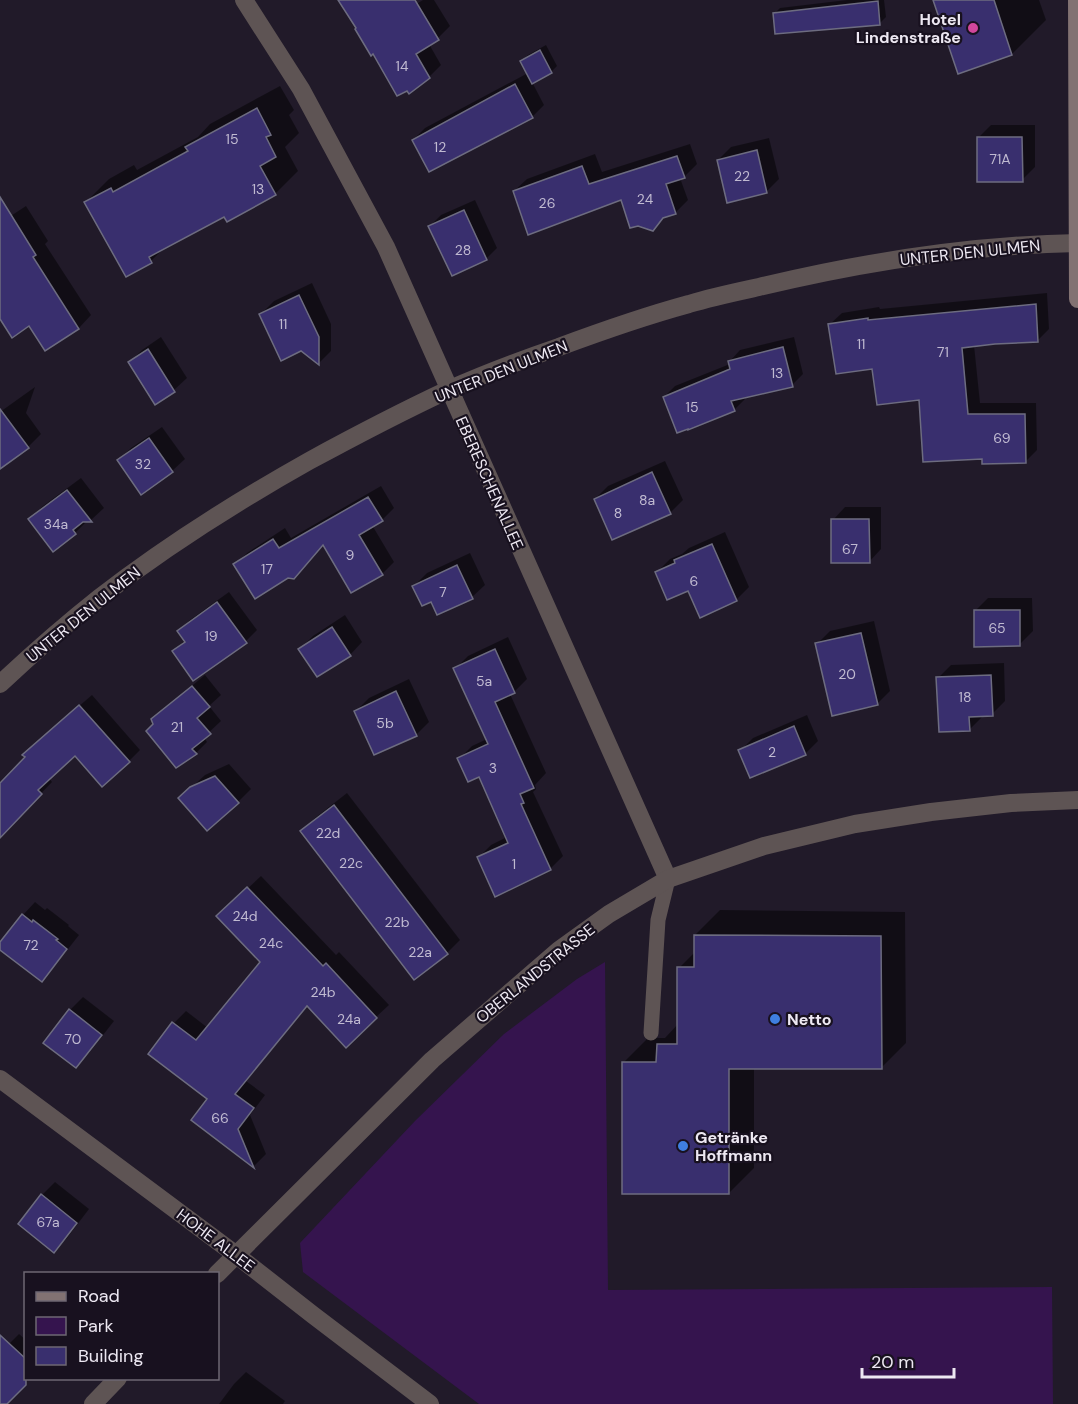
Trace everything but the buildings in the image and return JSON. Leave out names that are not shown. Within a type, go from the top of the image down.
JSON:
[{"type":"street","name":"EBERESCHENALLEE","points":[[244,0],[301,89],[380,237],[668,879]]},
{"type":"street","points":[[1077,0],[1078,298]]},
{"type":"street","name":"UNTER DEN ULMEN","points":[[0,684],[98,599],[152,559],[258,490],[361,432],[448,390],[518,361],[690,303],[857,266],[936,254],[1039,244],[1078,243]]},
{"type":"street","name":"OBERLANDSTRASSE","points":[[219,1272],[465,1030],[559,950],[609,914],[668,879],[764,846],[855,824],[999,804],[1078,800]]},
{"type":"street","name":"HOHE ALLEE","points":[[0,1079],[235,1254],[430,1404]]},
{"type":"street","points":[[93,1404],[116,1380]]},
{"type":"lane","points":[[651,1033],[658,920],[668,879]]},
{"type":"green space","points":[[605,962],[608,1290],[1052,1287],[1053,1404],[479,1404],[303,1272],[300,1243],[415,1121],[504,1034],[577,979]]},
{"type":"place","name":"Hotel Lindenstraße","points":[[973,28]]},
{"type":"place","name":"Netto","points":[[775,1019]]},
{"type":"place","name":"Getränke Hoffmann","points":[[683,1146]]}]
